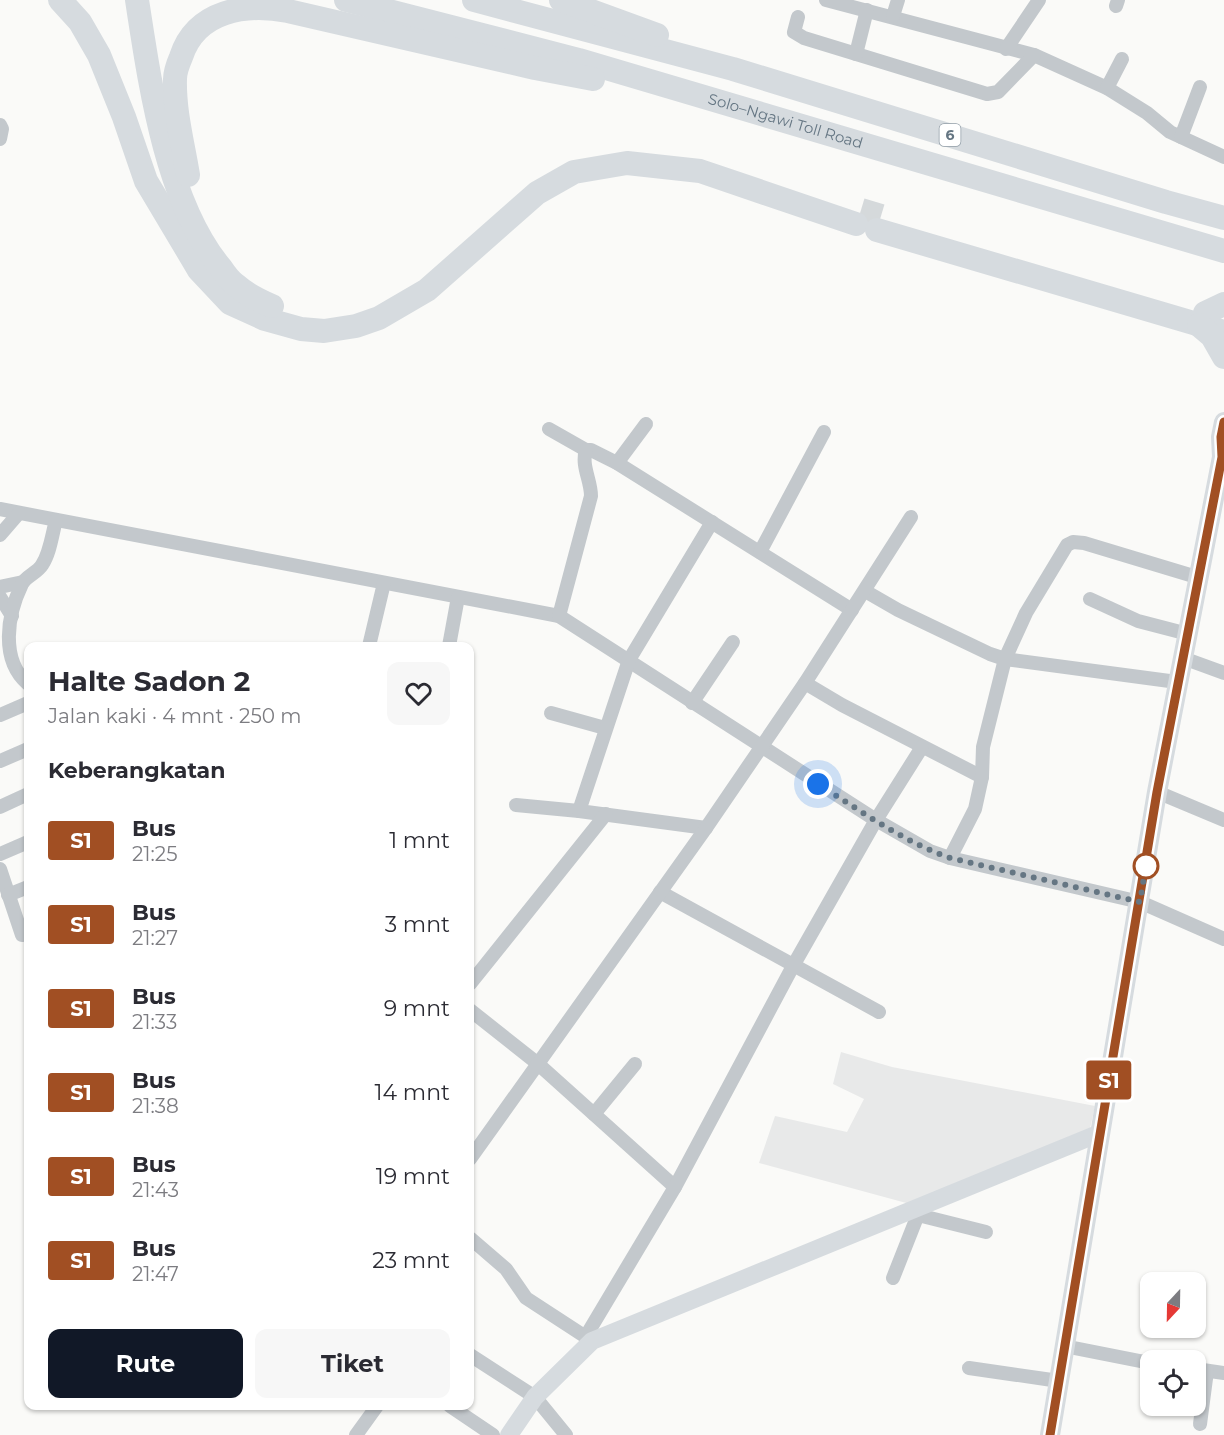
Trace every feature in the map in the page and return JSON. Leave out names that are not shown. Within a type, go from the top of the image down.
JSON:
[{"type":"highway","points":[[60,0],[80,22],[99,55],[146,181],[199,270],[230,303],[274,322],[301,329],[324,331],[356,326],[379,318],[427,290],[537,194],[574,172],[627,163],[700,171],[1213,315],[1224,332]]},
{"type":"highway","points":[[123,0],[132,60],[171,223]]},
{"type":"highway","points":[[137,0],[149,76],[178,193],[202,244],[235,285],[254,297],[287,312],[306,316],[341,316],[394,296],[423,278],[513,195],[547,171],[583,156],[629,148],[678,152],[869,220]]},
{"type":"highway","name":"Solo–Ngawi Toll Road","points":[[346,0],[579,60],[740,106],[1224,251]]},
{"type":"highway","name":"Solo–Ngawi Toll Road","points":[[474,0],[733,69],[1224,218]]},
{"type":"highway","points":[[561,0],[653,33],[733,69]]},
{"type":"highway","points":[[196,229],[176,102],[175,76],[184,45],[201,26],[218,15],[245,8],[288,11],[535,68],[740,106]]},
{"type":"highway","points":[[1213,315],[1212,336],[1224,357]]},
{"type":"main road","points":[[1050,1435],[1157,792],[1200,578],[1223,441]]},
{"type":"street","points":[[826,0],[851,3],[867,10],[1034,55],[1107,88],[1180,137],[1224,157]]},
{"type":"street","points":[[893,16],[898,0]]},
{"type":"street","points":[[1006,49],[1038,0]]},
{"type":"street","points":[[856,54],[867,10]]},
{"type":"street","points":[[798,17],[795,32],[798,35],[993,94],[998,92],[1034,55]]},
{"type":"street","points":[[1107,88],[1122,59]]},
{"type":"street","points":[[1180,137],[1200,87]]},
{"type":"street","points":[[0,126],[2,129],[0,139]]},
{"type":"street","points":[[617,463],[646,424]]},
{"type":"street","points":[[549,429],[586,450],[591,450],[617,463],[852,610]]},
{"type":"street","points":[[760,552],[824,432]]},
{"type":"street","points":[[559,616],[591,496],[591,484],[583,463],[586,450]]},
{"type":"street","points":[[0,509],[559,616],[629,660],[692,704],[876,820],[930,851],[950,858],[1140,902],[1224,939]]},
{"type":"street","points":[[0,536],[19,513]]},
{"type":"street","points":[[474,1153],[706,828],[805,683],[911,517]]},
{"type":"street","points":[[0,587],[23,582],[41,567],[46,558],[56,520]]},
{"type":"street","points":[[579,810],[629,660],[712,522]]},
{"type":"street","points":[[950,858],[975,809],[982,777],[983,747],[1005,659],[1026,613],[1069,543],[1084,543],[1200,578]]},
{"type":"street","points":[[7,622],[23,582]]},
{"type":"street","points":[[370,642],[384,583]]},
{"type":"street","points":[[865,591],[898,610],[1005,659],[1178,682]]},
{"type":"street","points":[[0,597],[7,622],[8,643],[14,666],[24,679]]},
{"type":"street","points":[[449,642],[458,597]]},
{"type":"street","points":[[1090,599],[1138,621],[1188,634]]},
{"type":"street","points":[[692,704],[733,642]]},
{"type":"street","points":[[1183,658],[1224,673]]},
{"type":"street","points":[[0,671],[14,666]]},
{"type":"street","points":[[805,683],[982,777]]},
{"type":"street","points":[[0,715],[24,706]]},
{"type":"street","points":[[551,713],[605,728]]},
{"type":"street","points":[[509,1435],[535,1397],[589,1339],[675,1187],[793,966],[876,820],[922,747]]},
{"type":"street","points":[[0,761],[24,750]]},
{"type":"street","points":[[1157,792],[1224,820]]},
{"type":"street","points":[[0,807],[24,796]]},
{"type":"street","points":[[516,805],[579,810],[706,828]]},
{"type":"street","points":[[474,979],[606,814]]},
{"type":"street","points":[[0,854],[24,844]]},
{"type":"street","points":[[0,869],[22,935]]},
{"type":"street","points":[[8,895],[24,889]]},
{"type":"street","points":[[660,892],[879,1012]]},
{"type":"street","points":[[474,1013],[537,1063],[675,1187]]},
{"type":"street","points":[[594,1114],[636,1064]]},
{"type":"street","points":[[589,1339],[920,1211],[1100,1133]]},
{"type":"street","points":[[920,1211],[986,1232]]},
{"type":"street","points":[[893,1278],[920,1211]]},
{"type":"street","points":[[474,1241],[506,1269],[525,1298],[589,1339]]},
{"type":"street","points":[[1064,1346],[1140,1361]]},
{"type":"street","points":[[474,1358],[535,1397],[567,1435]]},
{"type":"street","points":[[969,1368],[1059,1382]]},
{"type":"street","points":[[1206,1371],[1224,1374]]},
{"type":"street","points":[[356,1435],[374,1410]]},
{"type":"street","points":[[456,1410],[494,1435]]},
{"type":"street","points":[[1200,1416],[1200,1424]]},
{"type":"shaded area","points":[[841,1052],[892,1067],[1095,1106],[1088,1138],[921,1207],[759,1163],[775,1116],[847,1132],[864,1099],[833,1084]]},
{"type":"tunnel","points":[[861,210],[881,216]]},
{"type":"bus line","name":"S1","points":[[1050,1435],[1157,792],[1222,457],[1221,437],[1224,422]]},
{"type":"route","points":[[818,784],[903,837],[950,858],[1140,902],[1147,858],[1146,866]]}]
